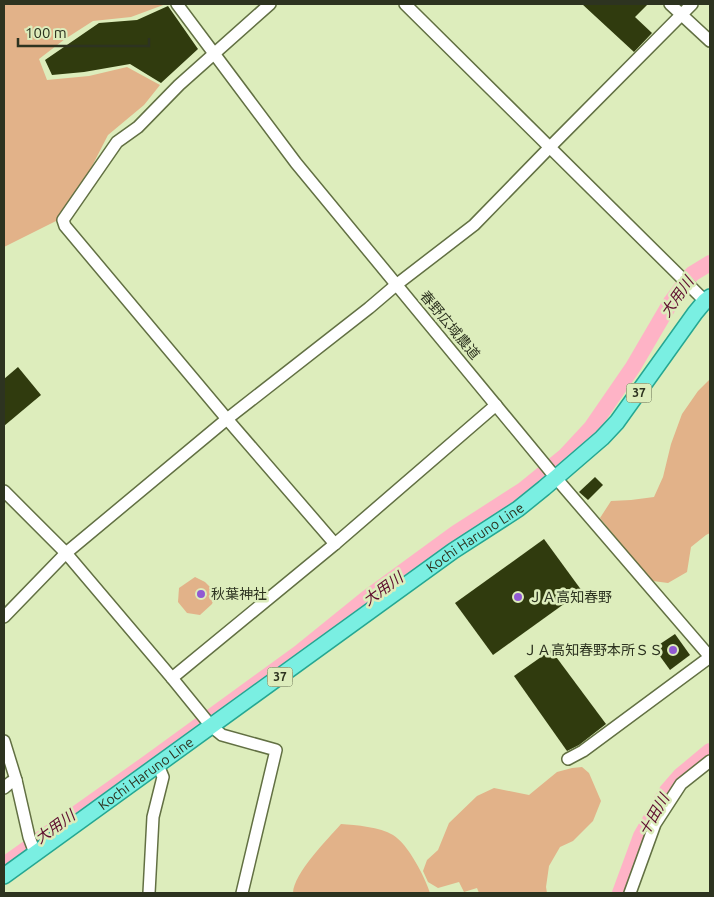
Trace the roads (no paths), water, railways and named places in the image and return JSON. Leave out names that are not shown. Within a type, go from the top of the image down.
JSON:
[{"type":"main road","name":"Kochi Haruno Line","points":[[4,876],[33,846],[158,765],[207,721],[518,509],[556,478],[602,438],[617,422],[695,313],[704,297]]},
{"type":"street","name":"春野広域農道","points":[[177,4],[296,163],[556,478],[710,657]]},
{"type":"street","points":[[270,4],[211,50],[180,85],[138,127],[117,142],[63,220],[65,226],[335,544]]},
{"type":"street","points":[[405,4],[673,271],[704,297]]},
{"type":"street","points":[[670,4],[710,41]]},
{"type":"street","points":[[4,617],[66,553],[227,418],[474,225],[692,4]]},
{"type":"street","points":[[172,678],[335,544],[496,405]]},
{"type":"street","points":[[4,491],[66,553],[207,721],[222,735],[276,750],[242,893]]},
{"type":"street","points":[[568,759],[583,751],[710,657]]},
{"type":"street","points":[[4,741],[33,846]]},
{"type":"street","points":[[630,893],[654,824],[681,784],[710,761]]},
{"type":"street","points":[[149,893],[153,817],[163,776],[158,765]]},
{"type":"street","points":[[4,788],[16,780]]},
{"type":"waterway","name":"大用川","points":[[4,865],[299,653],[367,598],[456,533],[523,490],[565,456],[591,428],[633,367],[671,302],[692,274],[710,263]]},
{"type":"waterway","name":"十田川","points":[[620,893],[641,836],[667,791],[680,776],[710,751]]},
{"type":"place","name":"秋葉神社","points":[[201,594]]},
{"type":"place","name":"ＪＡ高知春野","points":[[518,597]]},
{"type":"place","name":"ＪＡ高知春野本所ＳＳ","points":[[673,650]]}]
